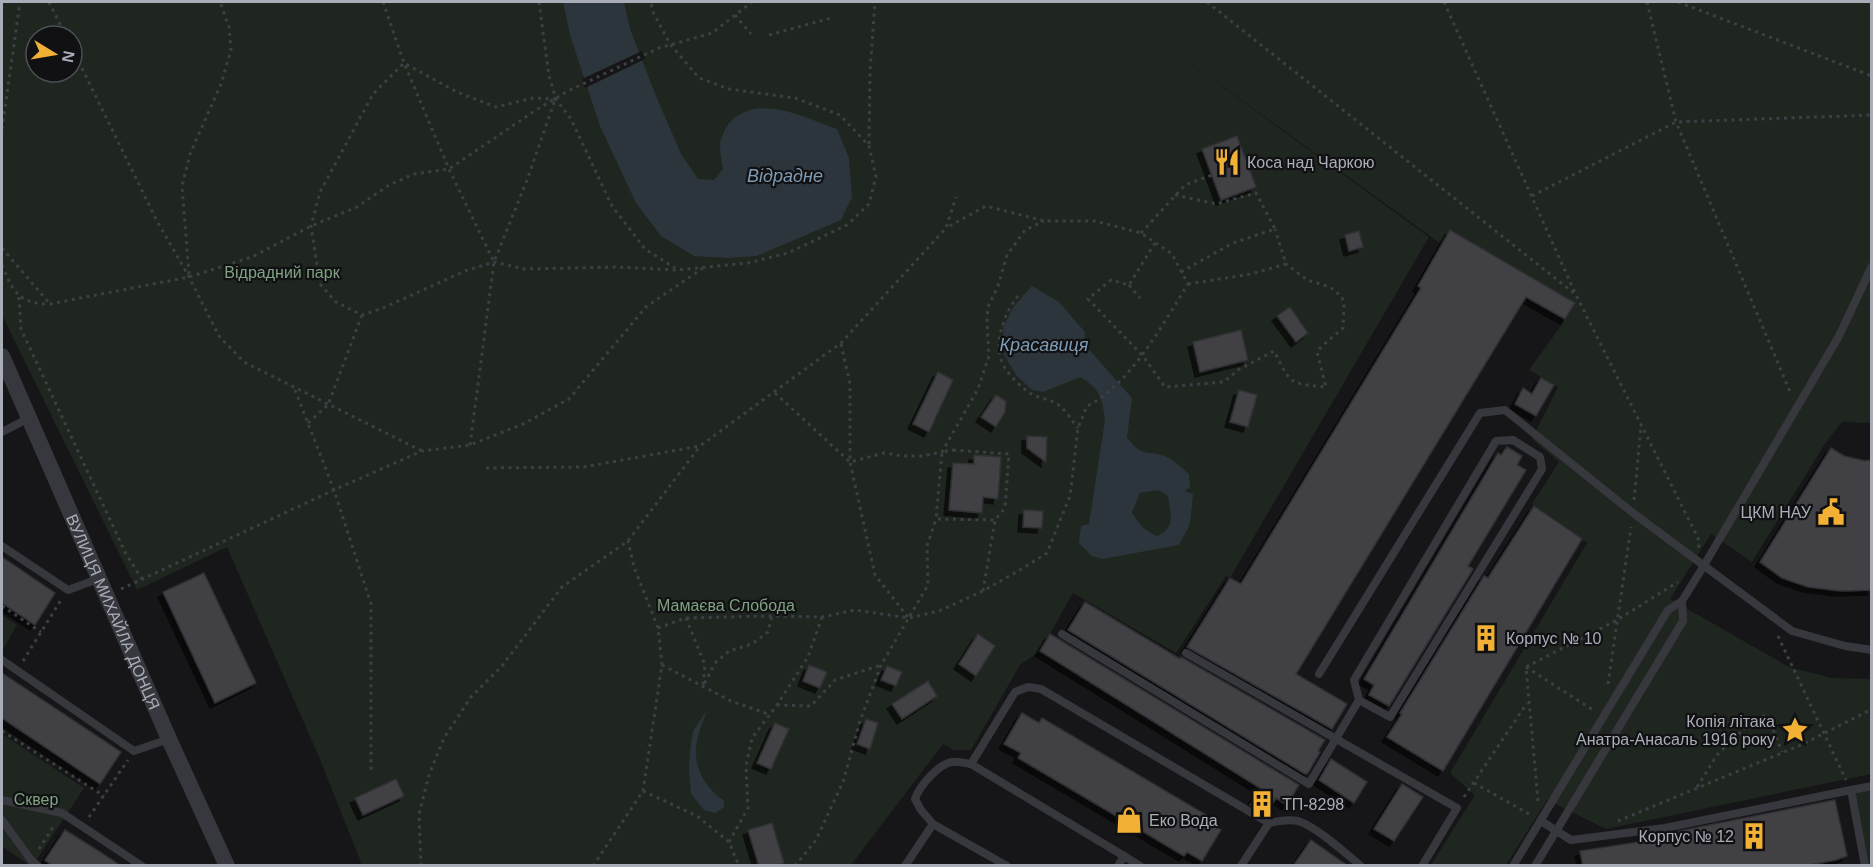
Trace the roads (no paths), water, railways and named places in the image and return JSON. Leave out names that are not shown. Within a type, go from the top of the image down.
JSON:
[{"type":"street","name":"ВУЛИЦЯ МИХАЙЛА ДОНЦЯ","points":[[2,356],[98,579],[227,866]]},
{"type":"lane","points":[[1513,866],[1668,610],[1682,601],[1703,567],[1839,336],[1872,266]]},
{"type":"lane","points":[[1319,674],[1480,413],[1504,410],[1703,567],[1792,631],[1845,646],[1872,650]]},
{"type":"lane","points":[[2,432],[29,418]]},
{"type":"lane","points":[[1062,634],[1309,784],[1359,700],[1354,680],[1496,441],[1513,440],[1540,457],[1542,469],[1390,717],[1359,700]]},
{"type":"lane","points":[[2,546],[68,590],[98,579]]},
{"type":"lane","points":[[1535,866],[1683,621],[1682,601]]},
{"type":"lane","points":[[1186,653],[1457,808],[1422,866]]},
{"type":"lane","points":[[2,660],[134,751],[169,739]]},
{"type":"lane","points":[[971,764],[1016,692],[1028,687],[1041,689],[1269,823],[1283,820],[1298,822],[1317,832],[1361,866]]},
{"type":"lane","points":[[1007,866],[933,824],[921,810],[915,800],[918,790],[942,765],[951,762],[971,764],[1140,866]]},
{"type":"lane","points":[[1540,820],[1571,840],[1665,828],[1872,786]]},
{"type":"lane","points":[[1851,790],[1865,866]]},
{"type":"lane","points":[[2,800],[62,813],[142,866]]},
{"type":"lane","points":[[2,820],[35,863]]},
{"type":"lane","points":[[1241,866],[1269,823]]},
{"type":"lane","points":[[905,866],[933,824]]},
{"type":"lane","points":[[1118,866],[1124,856]]},
{"type":"water","name":"Відрадне","points":[[563,2],[624,2],[630,29],[656,96],[681,154],[698,179],[714,180],[723,169],[720,146],[722,136],[731,121],[742,113],[755,109],[783,110],[837,129],[849,158],[852,197],[841,220],[757,256],[727,258],[694,256],[661,236],[636,203],[600,126],[570,35]]},
{"type":"water","name":"Красавиця","points":[[1032,286],[1059,302],[1085,332],[1084,344],[1132,398],[1127,437],[1143,452],[1163,455],[1189,474],[1190,487],[1185,491],[1193,494],[1190,524],[1179,545],[1102,559],[1092,556],[1079,543],[1081,526],[1089,524],[1105,420],[1103,405],[1096,390],[1080,377],[1043,392],[1032,390],[1017,376],[1004,355],[1003,327],[1014,306]],"holes":[[[1158,490],[1168,496],[1170,524],[1157,536],[1142,527],[1132,512],[1140,493]]]},
{"type":"water","points":[[707,710],[698,738],[696,756],[697,764],[707,785],[724,801],[724,807],[715,813],[704,810],[691,794],[689,771],[693,731]]},
{"type":"place","name":"Коса над Чаркою","points":[[1227,162]]},
{"type":"place","name":"ЦКМ НАУ","points":[[1831,512]]},
{"type":"place","name":"Корпус № 10","points":[[1486,638]]},
{"type":"place","name":"Копія літака Анатра-Анасаль 1916 року","points":[[1795,730]]},
{"type":"place","name":"ТП-8298","points":[[1262,804]]},
{"type":"place","name":"Еко Вода","points":[[1129,820]]},
{"type":"place","name":"Корпус № 12","points":[[1754,836]]},
{"type":"park label","name":"Відрадний парк","points":[[282,272]]},
{"type":"park label","name":"Мамаєва Слобода","points":[[726,605]]},
{"type":"park label","name":"Сквер","points":[[36,799]]}]
